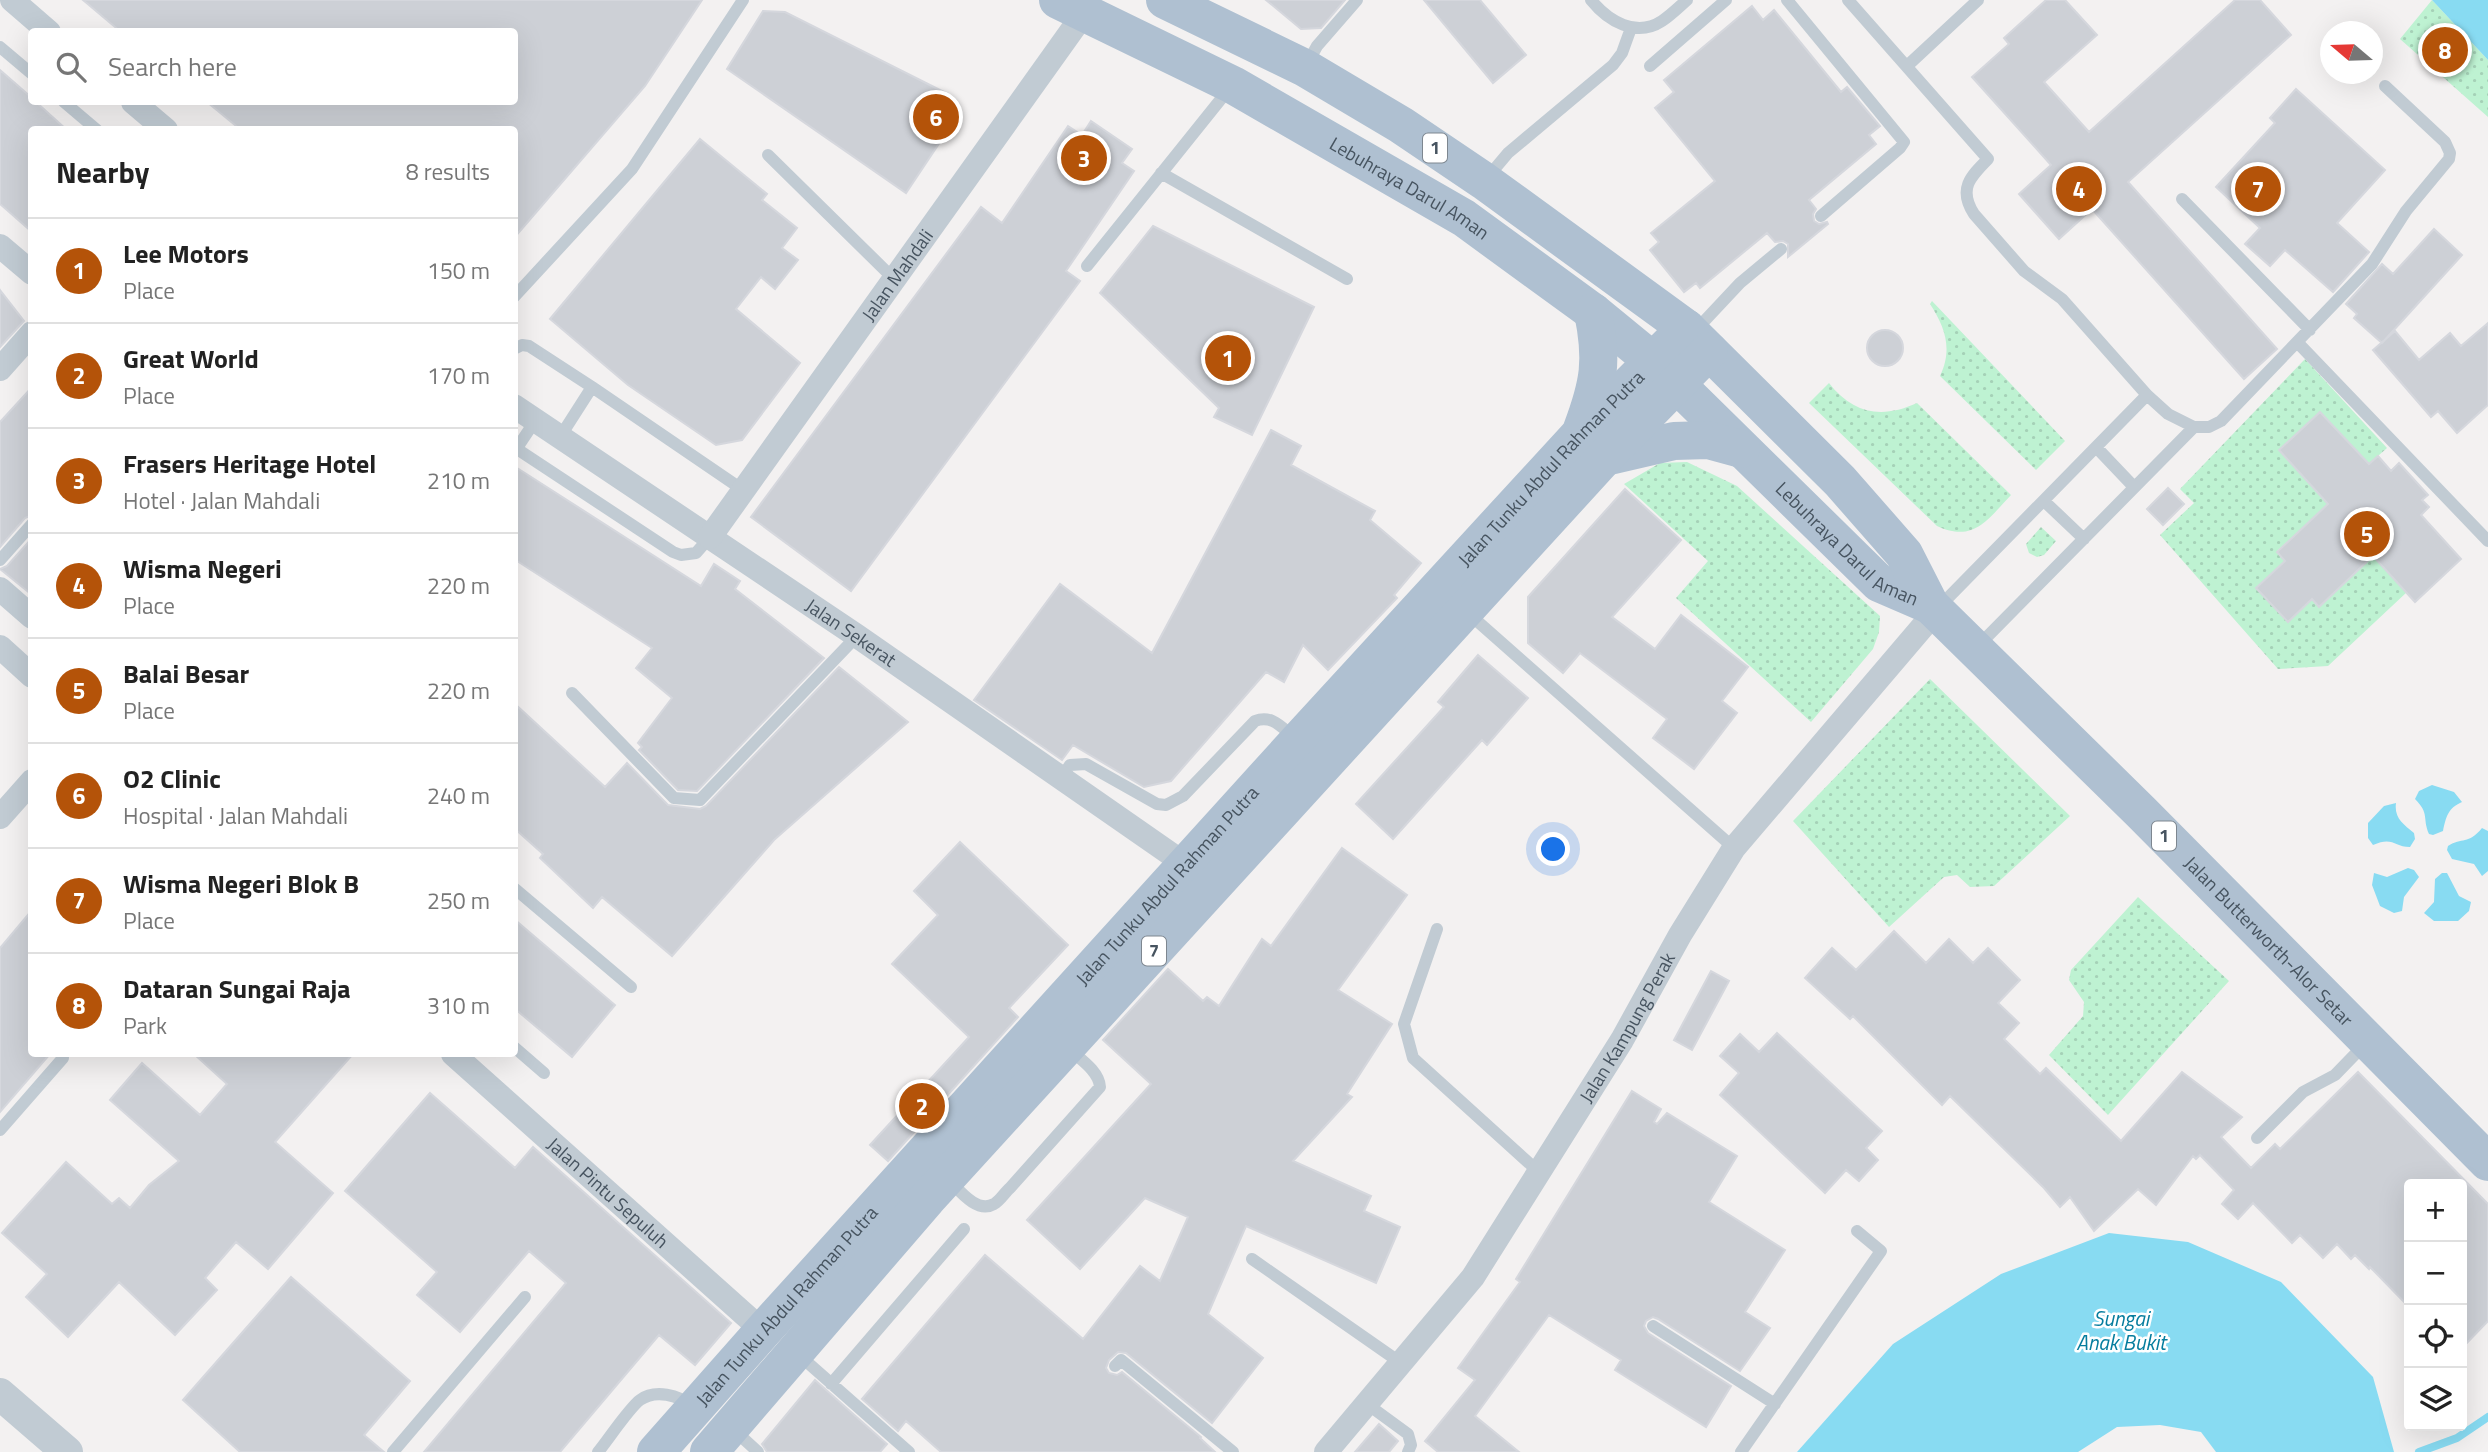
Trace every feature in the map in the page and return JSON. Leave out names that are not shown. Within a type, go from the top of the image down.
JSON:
[{"type":"main road","name":"Lebuhraya Darul Aman","points":[[1165,0],[1305,68],[1401,125],[1484,181],[1696,337],[1840,481],[1904,554],[1933,608]]},
{"type":"main road","name":"Lebuhraya Darul Aman","points":[[1071,6],[1233,85],[1464,218],[1594,312],[1665,373],[1879,583],[1933,608]]},
{"type":"main road","points":[[1594,312],[1600,361],[1594,398],[1593,445],[1708,440],[1741,449]]},
{"type":"main road","name":"Jalan Tunku Abdul Rahman Putra","points":[[656,1452],[1298,741],[1665,373],[1696,337]]},
{"type":"main road","name":"Jalan Tunku Abdul Rahman Putra","points":[[733,1444],[796,1352],[946,1178],[1465,610],[1593,445]]},
{"type":"main road","name":"Jalan Butterworth-Alor Setar","points":[[1933,608],[2141,812],[2488,1161]]},
{"type":"street","points":[[12,0],[44,28]]},
{"type":"street","name":"Jalan Mahdali","points":[[710,537],[894,279],[1071,6]]},
{"type":"street","points":[[137,105],[161,126]]},
{"type":"street","points":[[0,246],[28,270]]},
{"type":"street","points":[[0,369],[28,338]]},
{"type":"street","name":"Jalan Sekerat","points":[[518,409],[856,636],[1185,864]]},
{"type":"street","points":[[0,589],[28,614]]},
{"type":"street","name":"Jalan Kampung Perak","points":[[1326,1452],[1473,1277],[1622,1041],[1680,935],[1734,848],[1933,608]]},
{"type":"street","points":[[0,647],[28,672]]},
{"type":"street","points":[[0,817],[28,786]]},
{"type":"street","name":"Jalan Pintu Sepuluh","points":[[456,1057],[763,1331]]},
{"type":"street","points":[[0,1394],[67,1452]]},
{"type":"lane","points":[[518,293],[632,169],[743,0]]},
{"type":"lane","points":[[1305,68],[1317,46],[1357,0]]},
{"type":"lane","points":[[1591,0],[1600,12],[1631,28],[1645,28],[1660,22],[1687,0]]},
{"type":"lane","points":[[1650,66],[1726,0]]},
{"type":"lane","points":[[1787,0],[1904,142],[1821,216]]},
{"type":"lane","points":[[1848,0],[1988,159],[1972,175],[1968,184],[1966,195],[1974,214],[2024,271],[2062,299],[2147,395],[2168,414],[2194,427],[2209,427],[2221,421],[2298,343],[2372,264],[2406,211],[2449,159],[2450,153],[2445,142],[2385,86]]},
{"type":"lane","points":[[1907,66],[1978,0]]},
{"type":"lane","points":[[1484,181],[1508,153],[1613,65],[1622,53],[1631,28]]},
{"type":"lane","points":[[0,47],[28,71]]},
{"type":"lane","points":[[1087,266],[1233,85]]},
{"type":"lane","points":[[68,105],[92,126]]},
{"type":"lane","points":[[768,155],[894,279]]},
{"type":"lane","points":[[1161,173],[1347,279]]},
{"type":"lane","points":[[2182,199],[2310,330]]},
{"type":"lane","points":[[1696,337],[1735,289],[1781,249]]},
{"type":"lane","points":[[2298,343],[2488,541]]},
{"type":"lane","points":[[518,347],[529,346],[743,490]]},
{"type":"lane","points":[[560,437],[592,387]]},
{"type":"lane","points":[[1933,608],[2147,395]]},
{"type":"lane","points":[[518,444],[536,421]]},
{"type":"lane","points":[[1974,651],[2194,427]]},
{"type":"lane","points":[[2096,447],[2134,487]]},
{"type":"lane","points":[[518,448],[673,552],[681,555],[696,553],[710,537]]},
{"type":"lane","points":[[2044,500],[2084,539]]},
{"type":"lane","points":[[0,560],[28,528]]},
{"type":"lane","points":[[1465,610],[1734,848]]},
{"type":"lane","points":[[572,693],[674,798],[700,800],[856,636]]},
{"type":"lane","points":[[1061,778],[1070,765],[1086,764],[1157,804],[1166,805],[1183,796],[1255,721],[1270,718],[1298,741]]},
{"type":"lane","points":[[518,891],[631,987]]},
{"type":"lane","points":[[1437,929],[1404,1024],[1413,1058],[1540,1174]]},
{"type":"lane","points":[[2256,1138],[2303,1092],[2335,1075],[2367,1042]]},
{"type":"lane","points":[[946,1178],[976,1205],[995,1204],[1010,1188],[1100,1087],[1096,1074],[1066,1046]]},
{"type":"lane","points":[[518,1050],[544,1073]]},
{"type":"lane","points":[[0,1130],[63,1058]]},
{"type":"lane","points":[[831,1384],[964,1229]]},
{"type":"lane","points":[[1741,1452],[1881,1251],[1857,1231]]},
{"type":"lane","points":[[1252,1259],[1401,1363]]},
{"type":"lane","points":[[393,1452],[525,1297]]},
{"type":"lane","points":[[1653,1326],[1775,1404]]},
{"type":"lane","points":[[796,1352],[909,1452]]},
{"type":"lane","points":[[1118,1363],[1233,1452]]},
{"type":"lane","points":[[598,1452],[640,1400],[657,1395],[674,1396],[683,1399],[695,1410]]},
{"type":"lane","points":[[1367,1404],[1408,1434],[1411,1445],[1408,1452]]},
{"type":"green space","points":[[2432,0],[2488,60],[2488,117],[2400,39]]},
{"type":"green space","points":[[1932,301],[2065,441],[2036,470],[1940,376],[1947,347],[1940,321],[1930,304]]},
{"type":"green space","points":[[2305,359],[2387,448],[2369,464],[2320,412],[2279,450],[2328,504],[2277,551],[2285,561],[2257,588],[2288,621],[2312,599],[2319,606],[2373,556],[2407,592],[2328,666],[2278,669],[2160,535],[2194,503],[2180,489]]},
{"type":"green space","points":[[1829,383],[1848,401],[1869,411],[1892,411],[1917,403],[2011,495],[1987,520],[1970,530],[1950,531],[1937,526],[1809,403]]},
{"type":"green space","points":[[1687,462],[1737,486],[1880,616],[1879,632],[1873,649],[1811,722],[1676,598],[1708,561],[1624,484],[1660,463]]},
{"type":"green space","points":[[2041,527],[2056,541],[2044,555],[2037,557],[2029,553],[2026,544]]},
{"type":"green space","points":[[1930,679],[2070,816],[1994,886],[1970,887],[1957,875],[1944,877],[1889,927],[1793,821]]},
{"type":"green space","points":[[2138,897],[2229,981],[2108,1115],[2049,1055],[2083,1016],[2084,1002],[2069,980],[2071,970]]},
{"type":"water","points":[[2432,0],[2488,0],[2488,60]]},
{"type":"water","points":[[2432,785],[2454,792],[2462,802],[2448,814],[2443,831],[2433,835],[2429,834],[2424,812],[2415,799],[2419,791]]},
{"type":"water","points":[[2396,803],[2398,817],[2414,833],[2415,839],[2410,847],[2389,842],[2373,845],[2368,838],[2368,823],[2384,806]]},
{"type":"water","points":[[2482,828],[2488,831],[2488,871],[2482,876],[2474,864],[2452,859],[2447,850],[2448,846],[2473,837]]},
{"type":"water","points":[[2408,868],[2414,870],[2419,877],[2404,897],[2402,911],[2394,913],[2380,906],[2372,885],[2374,873],[2387,877]]},
{"type":"water","points":[[2442,873],[2447,873],[2459,896],[2471,902],[2469,911],[2458,921],[2434,921],[2424,913],[2434,902],[2435,879]]},
{"type":"water","name":"Sungai Anak Bukit","points":[[2109,1233],[2188,1242],[2281,1282],[2373,1377],[2394,1452],[2216,1452],[2201,1432],[2160,1425],[2117,1427],[2078,1452],[1797,1452],[1893,1344],[2001,1274]]},
{"type":"building","points":[[83,0],[702,0],[645,86],[518,233],[518,126],[236,126],[211,105],[518,105],[518,28],[116,28]]},
{"type":"building","points":[[1266,0],[1345,0],[1321,28],[1301,29]]},
{"type":"building","points":[[1424,0],[1480,0],[1526,55],[1493,83]]},
{"type":"building","points":[[2046,0],[2065,0],[2097,35],[2044,82],[2089,132],[2235,0],[2260,0],[2291,35],[2128,182],[2277,349],[2244,379],[2092,209],[2059,239],[2019,194],[2051,165],[1972,77],[2009,44],[2004,38]]},
{"type":"building","points":[[1752,6],[1763,20],[1774,10],[1841,92],[1847,87],[1880,126],[1869,135],[1876,144],[1809,200],[1816,209],[1813,214],[1814,221],[1828,224],[1788,257],[1788,244],[1783,241],[1775,242],[1767,233],[1700,288],[1696,283],[1684,292],[1650,250],[1659,242],[1651,233],[1715,181],[1655,108],[1674,92],[1664,80]]},
{"type":"building","points":[[763,11],[785,12],[948,94],[956,118],[906,193],[727,69]]},
{"type":"building","points":[[0,70],[28,94],[28,105],[39,105],[63,126],[28,126],[28,228],[0,204]]},
{"type":"building","points":[[2296,89],[2385,170],[2337,223],[2369,252],[2333,292],[2285,250],[2270,266],[2245,244],[2260,228],[2216,187],[2275,123],[2270,118]]},
{"type":"building","points":[[1091,121],[1132,149],[1122,163],[1134,171],[1066,271],[1080,281],[851,591],[751,517],[981,207],[1002,223],[1068,126],[1082,135]]},
{"type":"building","points":[[700,139],[767,194],[762,200],[797,228],[782,248],[798,260],[775,289],[761,277],[736,309],[800,363],[742,440],[716,445],[628,385],[550,319]]},
{"type":"building","points":[[1153,226],[1314,307],[1252,435],[1214,417],[1219,408],[1100,293]]},
{"type":"building","points":[[2434,229],[2462,255],[2382,343],[2354,318],[2357,314],[2346,304],[2382,264],[2393,274]]},
{"type":"building","points":[[0,290],[24,321],[0,347]]},
{"type":"building","points":[[2488,323],[2488,405],[2457,433],[2438,411],[2431,417],[2373,350],[2395,331],[2419,360],[2450,333],[2461,346]]},
{"type":"building","points":[[1885,330],[1898,335],[1903,348],[1898,361],[1885,366],[1872,361],[1867,348],[1872,335]]},
{"type":"building","points":[[28,391],[28,517],[0,547],[0,422]]},
{"type":"building","points":[[2320,412],[2369,464],[2378,456],[2391,471],[2399,463],[2428,495],[2422,500],[2429,507],[2421,515],[2461,559],[2415,602],[2373,556],[2319,607],[2312,599],[2288,622],[2256,588],[2285,561],[2277,552],[2328,504],[2279,450]]},
{"type":"building","points":[[1271,430],[1301,446],[1291,465],[1375,511],[1370,520],[1421,563],[1394,595],[1397,598],[1328,670],[1303,645],[1284,682],[1266,672],[1171,781],[1144,787],[1073,745],[1062,760],[974,700],[1060,584],[1152,653]]},
{"type":"building","points":[[518,469],[701,586],[714,564],[740,581],[735,589],[824,658],[697,791],[678,790],[639,750],[642,747],[638,743],[672,698],[636,668],[652,648],[518,562]]},
{"type":"building","points":[[2168,488],[2184,504],[2163,525],[2147,509]]},
{"type":"building","points":[[1625,489],[1681,540],[1612,617],[1655,649],[1681,615],[1748,667],[1722,701],[1737,713],[1694,769],[1653,738],[1667,719],[1580,653],[1563,673],[1528,643],[1528,597]]},
{"type":"building","points":[[28,542],[28,592],[0,569],[7,566]]},
{"type":"building","points":[[1478,655],[1528,698],[1487,745],[1482,740],[1393,839],[1356,804],[1444,707],[1438,702]]},
{"type":"building","points":[[839,667],[908,722],[774,840],[672,956],[602,897],[593,908],[540,858],[543,854],[518,832],[518,707],[605,787],[627,763],[668,805],[700,809],[706,806]]},
{"type":"building","points":[[960,842],[1068,945],[1009,1008],[1018,1017],[888,1161],[870,1145],[969,1037],[892,964],[938,915],[914,891]]},
{"type":"building","points":[[1342,848],[1407,895],[1338,990],[1392,1024],[1347,1094],[1352,1097],[1293,1161],[1371,1196],[1364,1211],[1400,1227],[1376,1283],[1246,1226],[1208,1314],[1263,1358],[1212,1423],[1126,1353],[1118,1352],[1109,1360],[1106,1368],[1109,1373],[1117,1375],[1122,1372],[1201,1437],[1215,1452],[941,1452],[906,1421],[898,1431],[862,1399],[985,1255],[1083,1339],[1140,1266],[1160,1281],[1188,1217],[1145,1198],[1080,1269],[1027,1220],[1151,1084],[1103,1040],[1168,969],[1203,1001],[1207,997],[1219,1006],[1262,939],[1271,946]]},
{"type":"building","points":[[28,915],[28,1057],[47,1057],[0,1112],[0,948]]},
{"type":"building","points":[[518,922],[615,1005],[572,1057],[518,1011]]},
{"type":"building","points":[[1894,931],[1926,963],[1949,939],[1973,963],[1988,948],[2020,980],[1998,1003],[2019,1023],[2004,1039],[2040,1074],[2046,1068],[2121,1141],[2182,1072],[2242,1117],[2221,1137],[2251,1168],[2275,1144],[2280,1149],[2358,1072],[2463,1179],[2404,1179],[2404,1302],[2370,1267],[2369,1269],[2355,1255],[2351,1259],[2337,1244],[2323,1258],[2300,1235],[2292,1243],[2253,1203],[2238,1219],[2222,1204],[2234,1190],[2200,1155],[2196,1159],[2193,1156],[2156,1205],[2138,1189],[2094,1231],[2070,1197],[2060,1207],[1950,1096],[1942,1105],[1853,1016],[1850,1019],[1805,978],[1832,948],[1856,970]]},
{"type":"building","points":[[1711,971],[1729,981],[1692,1050],[1674,1040]]},
{"type":"building","points":[[1777,1033],[1882,1131],[1866,1148],[1878,1160],[1859,1181],[1846,1170],[1825,1193],[1720,1095],[1739,1073],[1720,1056],[1740,1034],[1759,1052]]},
{"type":"building","points":[[197,1057],[350,1057],[275,1142],[333,1193],[268,1269],[236,1242],[205,1278],[217,1290],[175,1335],[119,1282],[68,1337],[26,1297],[47,1274],[2,1233],[66,1162],[112,1204],[119,1198],[130,1208],[149,1185],[179,1161],[110,1100],[142,1063],[200,1115],[227,1084]]},
{"type":"building","points":[[1632,1091],[1661,1109],[1654,1122],[1657,1124],[1667,1113],[1737,1156],[1709,1202],[1785,1250],[1745,1312],[1770,1328],[1740,1371],[1658,1319],[1653,1317],[1646,1321],[1644,1326],[1648,1333],[1731,1386],[1706,1427],[1615,1370],[1621,1360],[1549,1315],[1475,1416],[1519,1452],[1438,1452],[1425,1441],[1475,1380],[1458,1368],[1520,1282],[1516,1279]]},
{"type":"building","points":[[430,1093],[515,1168],[533,1147],[731,1323],[695,1365],[659,1335],[560,1452],[424,1452],[566,1283],[529,1251],[460,1332],[417,1295],[437,1272],[345,1191]]},
{"type":"building","points":[[2467,1183],[2488,1204],[2488,1321],[2467,1343]]},
{"type":"building","points":[[291,1277],[410,1381],[364,1435],[384,1452],[240,1452],[183,1400]]},
{"type":"building","points":[[815,1380],[887,1444],[880,1452],[767,1452],[762,1444]]},
{"type":"building","points":[[1379,1424],[1398,1441],[1389,1452],[1355,1452]]},
{"type":"waterway","points":[[2419,1452],[2457,1438],[2488,1417]]},
{"type":"place","name":"Dataran Sungai Raja","points":[[2445,50]]},
{"type":"place","name":"O2 Clinic","points":[[936,117]]},
{"type":"place","name":"Frasers Heritage Hotel","points":[[1084,158]]},
{"type":"place","name":"Wisma Negeri","points":[[2079,189]]},
{"type":"place","name":"Wisma Negeri Blok B","points":[[2258,189]]},
{"type":"place","name":"Lee Motors","points":[[1228,358]]},
{"type":"place","name":"Balai Besar","points":[[2367,534]]},
{"type":"place","name":"Great World","points":[[922,1106]]}]
